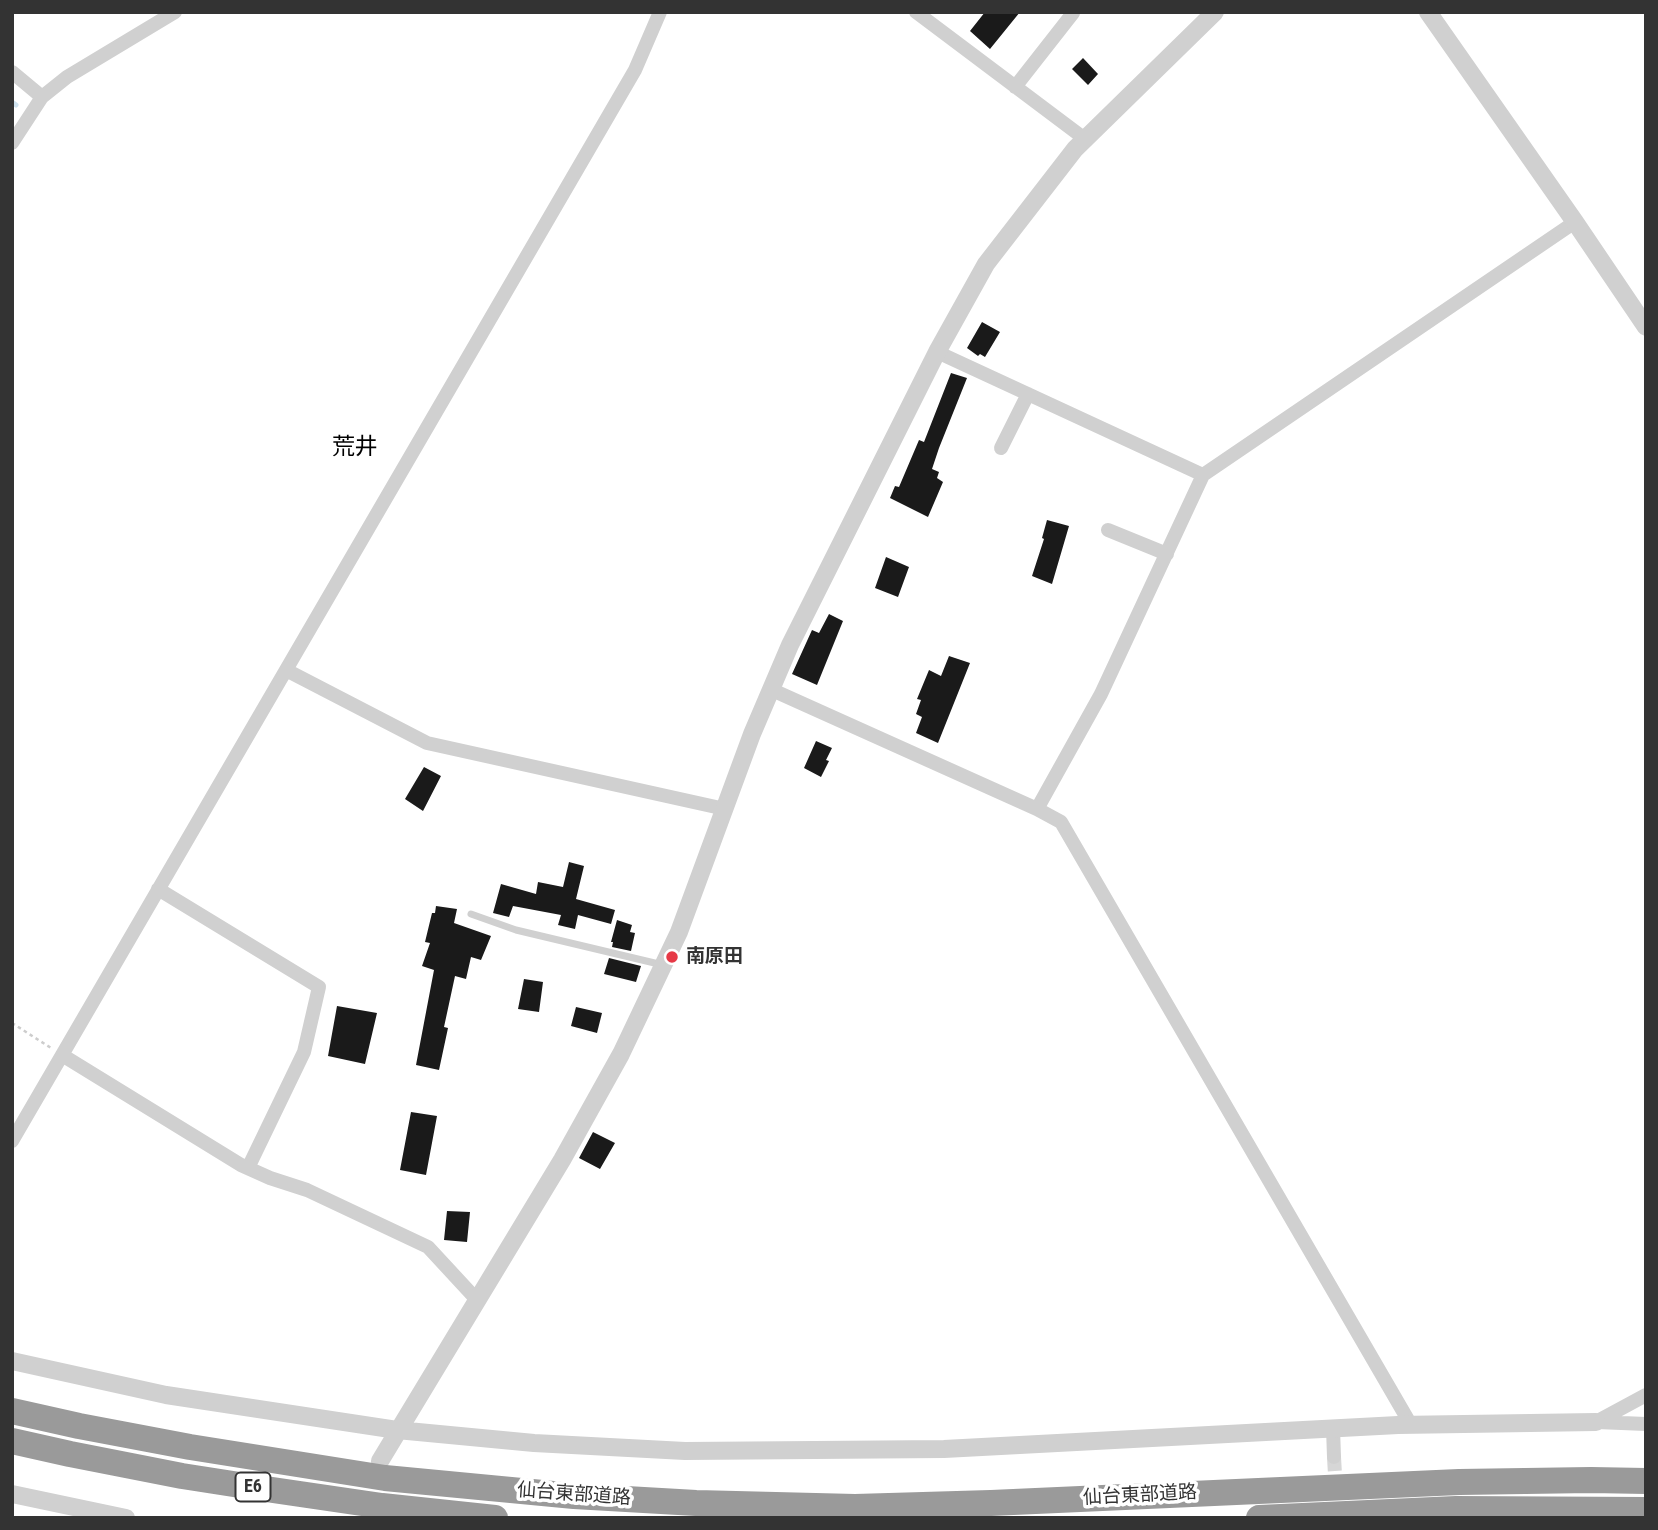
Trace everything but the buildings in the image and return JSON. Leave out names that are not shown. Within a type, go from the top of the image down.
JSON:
[{"type":"highway","name":"仙台東部道路","points":[[12,1411],[190,1447],[386,1478],[560,1495],[696,1503],[855,1507],[1459,1482],[1646,1481]]},
{"type":"highway","name":"仙台東部道路","points":[[12,1441],[221,1482],[382,1506],[495,1518]]},
{"type":"highway","points":[[1259,1518],[1456,1509],[1646,1510]]},
{"type":"street","points":[[12,143],[42,97],[67,76],[175,12]]},
{"type":"street","points":[[12,1141],[635,70],[660,12]]},
{"type":"street","points":[[916,12],[1085,139]]},
{"type":"street","points":[[380,1461],[592,1110],[621,1054],[679,932],[770,689],[937,352],[986,264],[1075,149],[1215,12]]},
{"type":"street","points":[[1428,12],[1646,327]]},
{"type":"street","points":[[1015,87],[1073,13]]},
{"type":"street","points":[[12,72],[42,97]]},
{"type":"street","points":[[1037,809],[1101,694],[1203,475],[1575,222]]},
{"type":"street","points":[[937,352],[1203,475]]},
{"type":"street","points":[[1001,447],[1028,394]]},
{"type":"street","points":[[1108,530],[1167,554]]},
{"type":"street","points":[[286,670],[427,743],[725,809]]},
{"type":"street","points":[[770,689],[1061,822],[1411,1425]]},
{"type":"street","points":[[159,889],[319,987],[304,1052],[248,1168]]},
{"type":"street","points":[[62,1055],[248,1168],[307,1190],[428,1247],[477,1300]]},
{"type":"street","points":[[12,1362],[166,1395],[397,1430],[534,1443],[698,1451],[944,1449],[1411,1425],[1596,1422],[1646,1424]]},
{"type":"street","points":[[1596,1422],[1646,1395]]},
{"type":"street","points":[[1332,1428],[1334,1457]]},
{"type":"street","points":[[12,1494],[127,1518]]},
{"type":"lane","points":[[471,914],[516,930],[664,965]]},
{"type":"path","points":[[12,1023],[62,1055]]},
{"type":"waterway","points":[[12,102],[16,105]]},
{"type":"tunnel","points":[[1334,1457],[1336,1492]]},
{"type":"place","name":"南原田","points":[[672,957]]},
{"type":"district","name":"荒井","points":[[355,448]]}]
